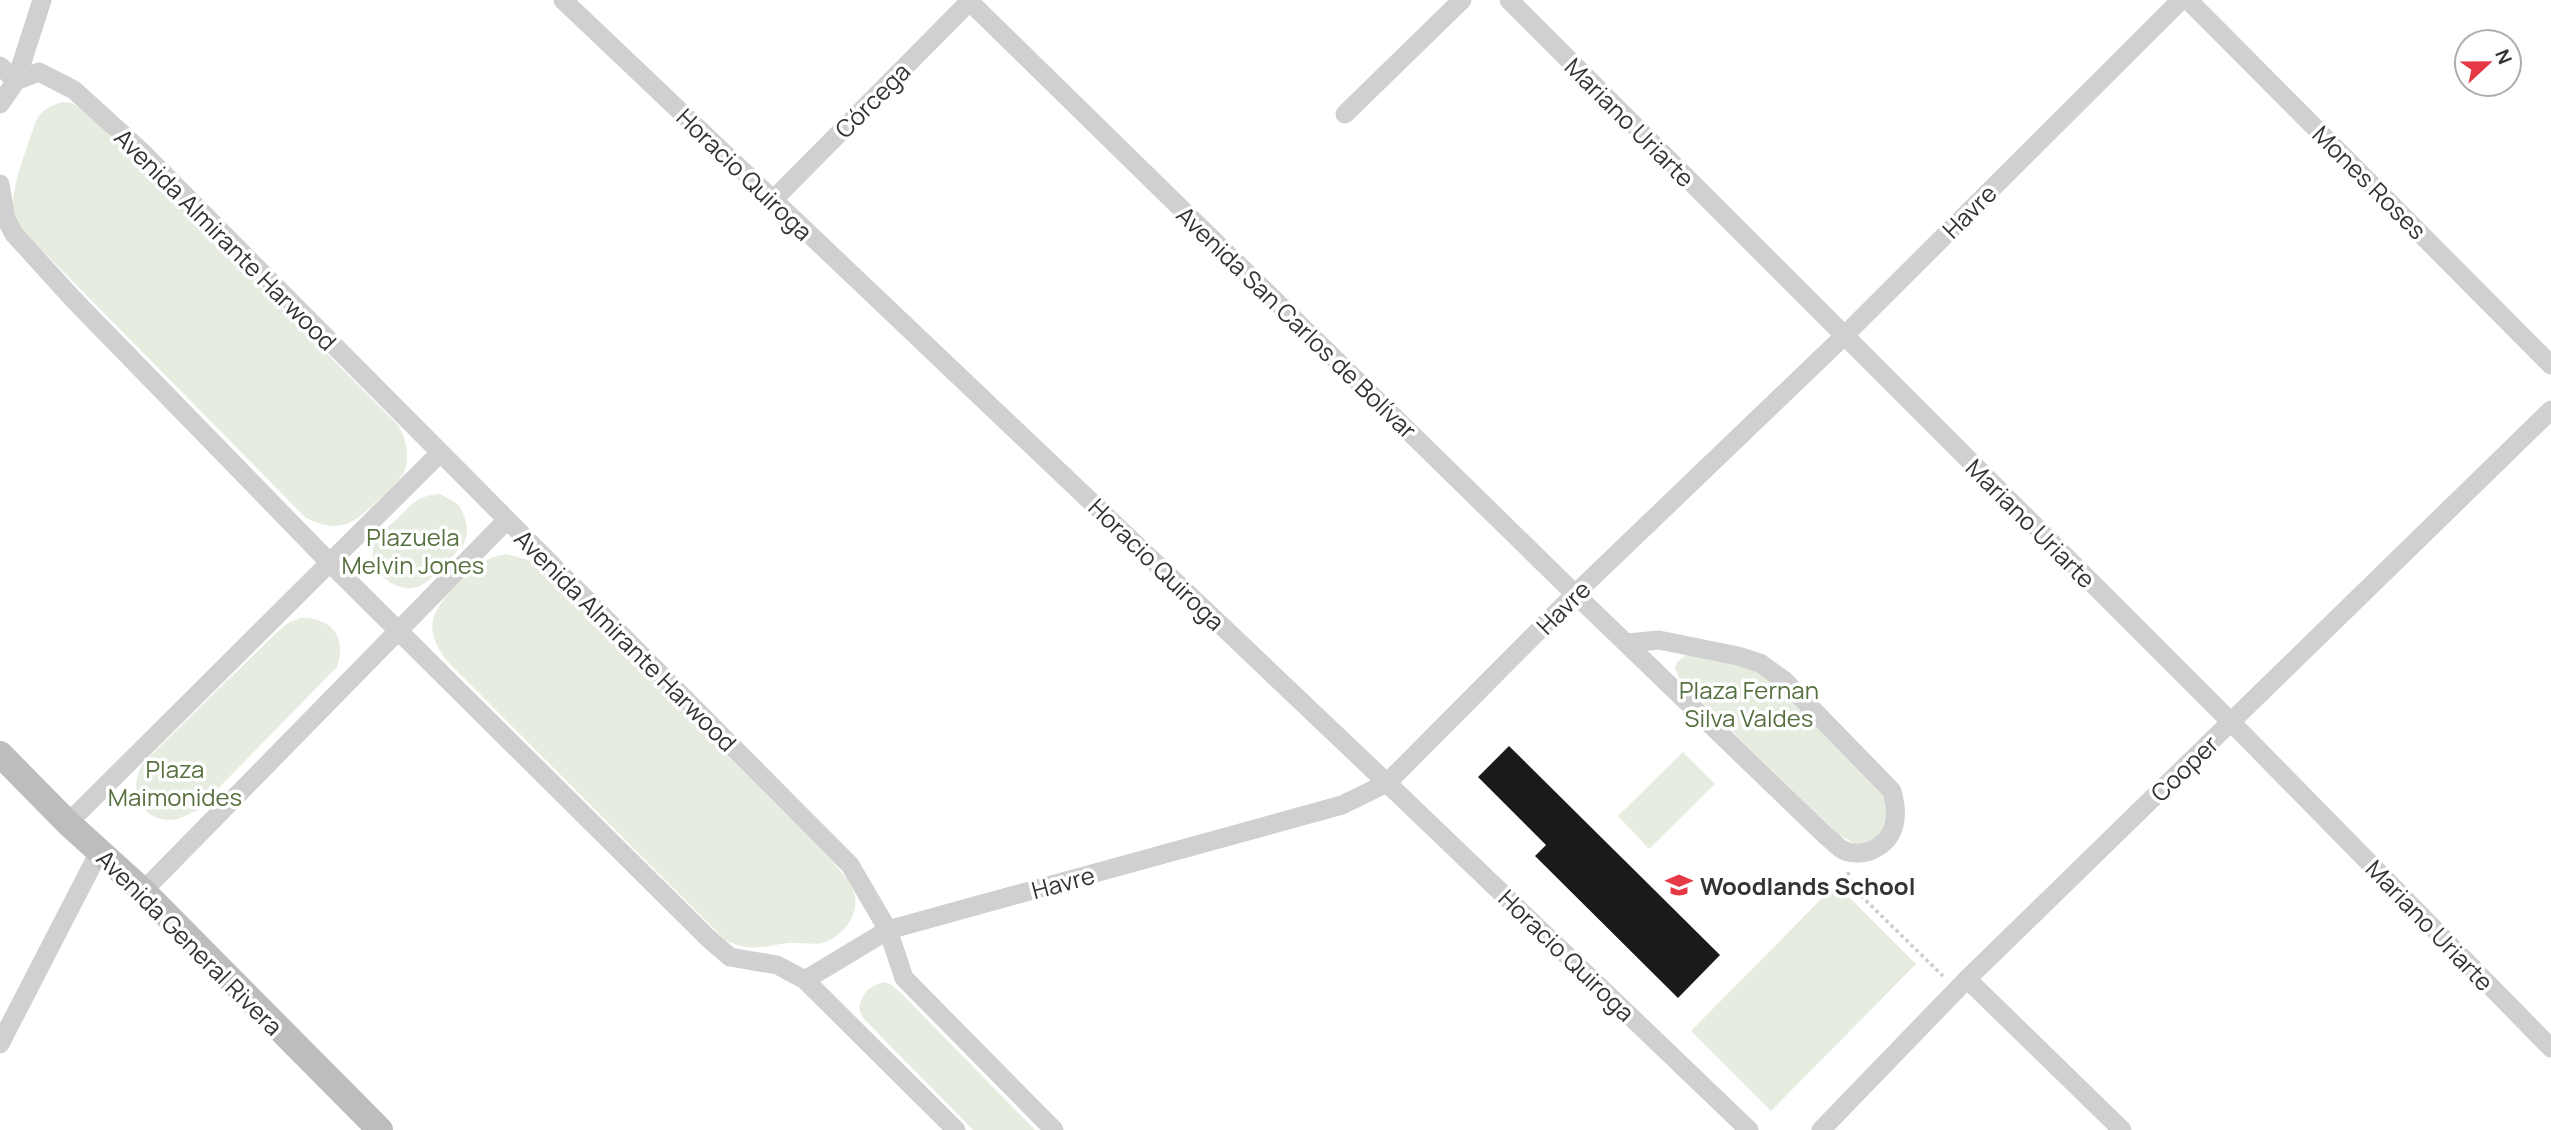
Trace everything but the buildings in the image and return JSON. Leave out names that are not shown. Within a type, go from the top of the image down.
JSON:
[{"type":"main road","name":"Avenida General Rivera","points":[[0,754],[68,823],[143,891],[380,1130]]},
{"type":"street","points":[[0,104],[16,81],[42,0]]},
{"type":"street","name":"Horacio Quiroga","points":[[563,0],[1749,1130]]},
{"type":"street","name":"Córcega","points":[[773,200],[969,0]]},
{"type":"street","name":"Avenida San Carlos de Bolívar","points":[[969,0],[1575,594],[1845,851],[1863,854],[1879,847],[1890,837],[1895,824],[1896,806],[1892,791],[1785,681],[1760,663],[1738,656],[1659,640],[1628,643]]},
{"type":"street","points":[[1345,114],[1462,0]]},
{"type":"street","name":"Mariano Uriarte","points":[[1509,0],[2231,722],[2551,1048]]},
{"type":"street","name":"Havre","points":[[805,981],[888,930],[1342,805],[1387,783],[1575,594],[1844,336],[2181,0]]},
{"type":"street","name":"Mones Roses","points":[[2188,0],[2551,365]]},
{"type":"street","points":[[0,66],[16,81]]},
{"type":"street","name":"Avenida Almirante Harwood","points":[[16,81],[39,72],[74,90],[141,151],[850,865],[888,930],[904,978],[1054,1130]]},
{"type":"street","points":[[0,184],[6,219],[14,234],[74,300],[330,563],[709,939],[730,957],[777,965],[805,981],[957,1130]]},
{"type":"street","name":"Cooper","points":[[1821,1130],[1962,984],[2551,410]]},
{"type":"street","points":[[68,823],[440,453]]},
{"type":"street","points":[[143,891],[507,520]]},
{"type":"street","points":[[0,1044],[99,852]]},
{"type":"street","points":[[1962,984],[2122,1130]]},
{"type":"path","points":[[1851,886],[1962,984]]},
{"type":"green space","points":[[63,102],[72,103],[87,113],[397,424],[407,448],[404,473],[352,522],[336,526],[306,518],[23,231],[13,209],[15,185],[38,117],[47,108]]},
{"type":"green space","name":"Plazuela Melvin Jones","points":[[440,494],[458,504],[463,514],[467,529],[463,545],[425,583],[404,588],[394,585],[378,571],[374,561],[376,540],[417,501],[426,496]]},
{"type":"green space","points":[[507,554],[539,566],[832,861],[854,893],[855,909],[843,931],[818,944],[789,943],[750,947],[725,940],[447,661],[439,649],[432,627],[438,609],[452,590],[477,567],[493,557]]},
{"type":"green space","name":"Plaza Maimonides","points":[[300,618],[321,621],[334,631],[340,647],[337,667],[196,811],[169,820],[149,814],[136,790],[139,771],[144,762],[275,634],[288,623]]},
{"type":"green space","name":"Plaza Fernan Silva Valdes","points":[[1688,654],[1748,666],[1768,677],[1893,804],[1880,839],[1857,845],[1839,835],[1681,682],[1675,668],[1677,662]]},
{"type":"green space","points":[[1683,752],[1715,784],[1649,849],[1618,816]]},
{"type":"green space","points":[[1836,884],[1916,964],[1771,1111],[1691,1031]]},
{"type":"green space","points":[[883,982],[902,994],[1035,1130],[973,1130],[863,1018],[859,1008],[864,994]]},
{"type":"place","name":"Woodlands School","points":[[1679,885]]}]
